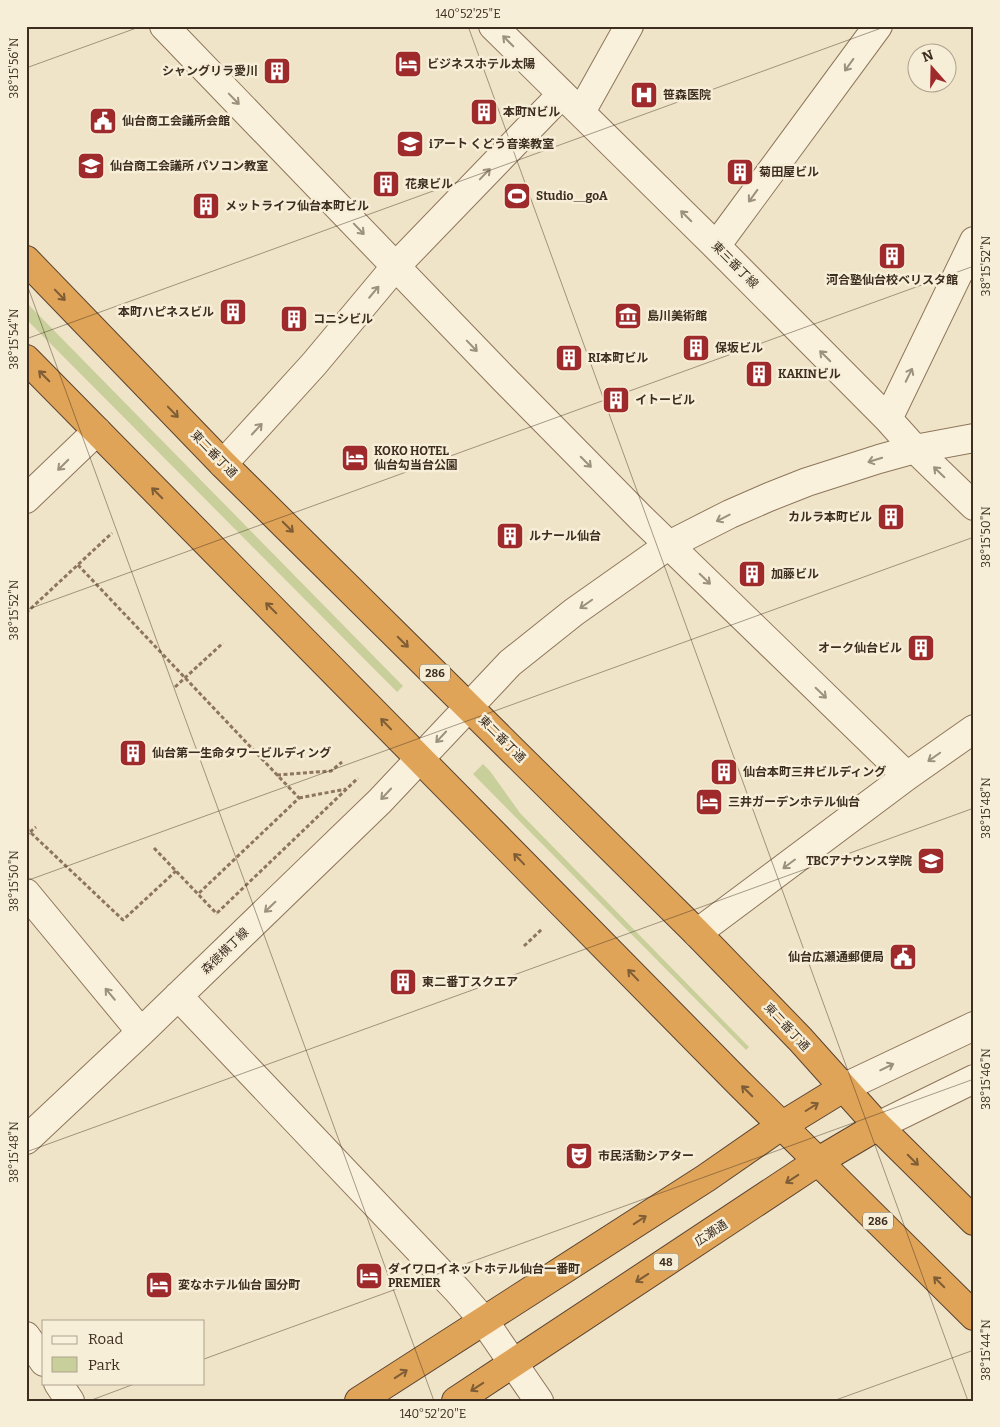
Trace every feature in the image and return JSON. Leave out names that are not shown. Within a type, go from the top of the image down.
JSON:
[{"type":"highway","name":"東二番丁通","points":[[26,260],[223,464],[697,933],[800,1039],[878,1126],[974,1221]]},
{"type":"highway","name":"286","points":[[26,359],[98,431],[135,472],[781,1126],[974,1316]]},
{"type":"highway","points":[[360,1401],[706,1178],[781,1126],[843,1088]]},
{"type":"highway","name":"広瀬通","points":[[456,1401],[818,1162],[878,1126]]},
{"type":"street","points":[[164,26],[395,267],[641,518],[906,776]]},
{"type":"street","name":"東三番丁線","points":[[493,26],[716,246],[888,419],[915,450],[974,506]]},
{"type":"street","points":[[581,112],[629,26]]},
{"type":"street","points":[[716,246],[878,26]]},
{"type":"street","points":[[223,464],[314,364],[395,267],[562,94]]},
{"type":"street","points":[[888,419],[974,241]]},
{"type":"street","points":[[26,499],[98,431]]},
{"type":"street","name":"森徳横丁線","points":[[26,1140],[142,1032],[380,801],[510,663],[574,612],[670,545],[730,514],[800,485],[880,459],[974,438]]},
{"type":"street","points":[[697,933],[906,776],[974,729]]},
{"type":"street","points":[[26,894],[142,1032]]},
{"type":"street","points":[[178,996],[458,1291],[484,1321],[538,1401]]},
{"type":"street","points":[[843,1088],[974,1026]]},
{"type":"street","name":"広瀬通","points":[[878,1126],[974,1079]]},
{"type":"street","points":[[26,1336],[42,1359]]},
{"type":"street","points":[[59,1384],[70,1401]]},
{"type":"path","points":[[26,614],[112,533]]},
{"type":"path","points":[[78,565],[299,798]]},
{"type":"path","points":[[175,687],[223,644]]},
{"type":"path","points":[[277,775],[331,771],[342,762]]},
{"type":"path","points":[[217,914],[358,778]]},
{"type":"path","points":[[198,894],[299,798],[347,789]]},
{"type":"path","points":[[26,835],[36,827]]},
{"type":"path","points":[[26,828],[123,920],[176,871]]},
{"type":"path","points":[[154,848],[222,918]]},
{"type":"path","points":[[524,946],[542,929]]},
{"type":"green space","points":[[26,302],[403,686],[397,692],[26,319]]},
{"type":"green space","points":[[483,764],[520,813],[749,1047],[746,1050],[473,774]]},
{"type":"place","name":"ビジネスホテル太陽","points":[[408,64]]},
{"type":"place","name":"シャングリラ愛川","points":[[277,71]]},
{"type":"place","name":"笹森医院","points":[[644,95]]},
{"type":"place","name":"本町Nビル","points":[[484,112]]},
{"type":"place","name":"仙台商工会議所会館","points":[[103,121]]},
{"type":"place","name":"iアート くどう音楽教室","points":[[410,144]]},
{"type":"place","name":"仙台商工会議所 パソコン教室","points":[[91,166]]},
{"type":"place","name":"菊田屋ビル","points":[[740,172]]},
{"type":"place","name":"花泉ビル","points":[[386,184]]},
{"type":"place","name":"Studio＿goA","points":[[517,196]]},
{"type":"place","name":"メットライフ仙台本町ビル","points":[[206,206]]},
{"type":"place","name":"河合塾仙台校ベリスタ館","points":[[892,256]]},
{"type":"place","name":"本町ハピネスビル","points":[[233,312]]},
{"type":"place","name":"島川美術館","points":[[628,316]]},
{"type":"place","name":"コニシビル","points":[[294,319]]},
{"type":"place","name":"保坂ビル","points":[[696,348]]},
{"type":"place","name":"RI本町ビル","points":[[569,358]]},
{"type":"place","name":"KAKINビル","points":[[759,374]]},
{"type":"place","name":"イトービル","points":[[616,400]]},
{"type":"place","name":"KOKO HOTEL 仙台勾当台公園","points":[[355,458]]},
{"type":"place","name":"カルラ本町ビル","points":[[891,517]]},
{"type":"place","name":"ルナール仙台","points":[[510,536]]},
{"type":"place","name":"加藤ビル","points":[[752,574]]},
{"type":"place","name":"オーク仙台ビル","points":[[921,648]]},
{"type":"place","name":"仙台第一生命タワービルディング","points":[[133,753]]},
{"type":"place","name":"仙台本町三井ビルディング","points":[[724,772]]},
{"type":"place","name":"三井ガーデンホテル仙台","points":[[709,802]]},
{"type":"place","name":"TBCアナウンス学院","points":[[931,861]]},
{"type":"place","name":"仙台広瀬通郵便局","points":[[903,957]]},
{"type":"place","name":"東二番丁スクエア","points":[[403,982]]},
{"type":"place","name":"市民活動シアター","points":[[579,1156]]},
{"type":"place","name":"ダイワロイネットホテル仙台一番町 PREMIER","points":[[369,1276]]},
{"type":"place","name":"変なホテル仙台 国分町","points":[[159,1285]]}]
